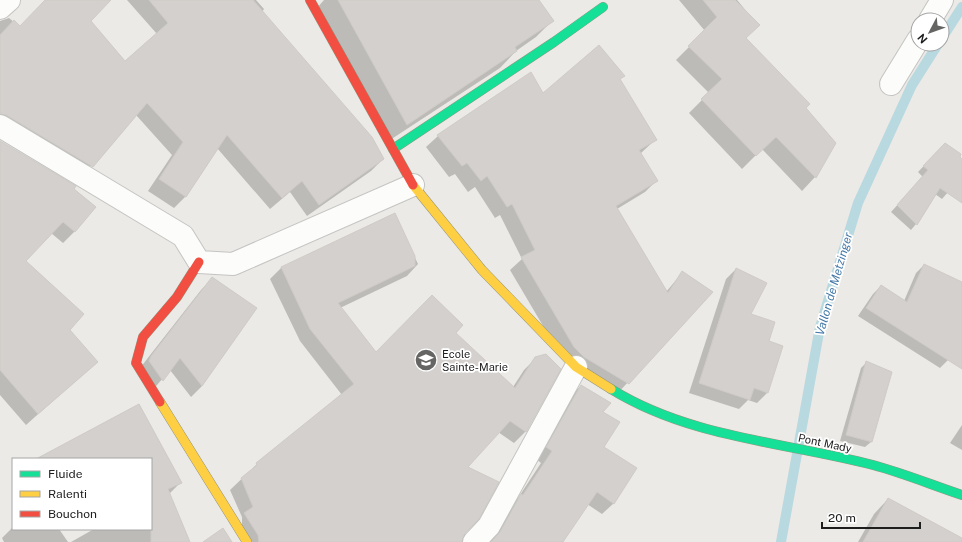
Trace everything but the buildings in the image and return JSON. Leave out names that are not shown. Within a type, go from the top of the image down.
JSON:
[{"type":"street","points":[[0,8],[9,0]]},
{"type":"street","name":"Pont Mady","points":[[310,0],[414,185],[482,270],[576,367],[618,393],[674,419],[772,444],[873,465],[962,495]]},
{"type":"street","points":[[935,12],[942,0]]},
{"type":"street","points":[[393,149],[554,42],[602,7]]},
{"type":"street","points":[[891,84],[911,52]]},
{"type":"street","points":[[0,126],[183,236],[199,262]]},
{"type":"street","points":[[199,262],[233,264],[414,185]]},
{"type":"street","points":[[199,262],[177,297],[143,337],[136,363],[247,542]]},
{"type":"street","points":[[474,542],[489,526],[576,367]]},
{"type":"waterway","name":"Vallon de Metzinger","points":[[950,26],[962,7]]},
{"type":"waterway","name":"Vallon de Metzinger","points":[[781,542],[820,327],[858,203],[912,85],[933,52]]},
{"type":"traffic: fast","points":[[393,149],[554,42],[603,7]]},
{"type":"traffic: fast","points":[[611,389],[641,405],[705,429],[873,465],[962,495]]},
{"type":"traffic: slow","points":[[413,185],[482,270],[576,367],[611,389]]},
{"type":"traffic: slow","points":[[160,402],[247,542]]},
{"type":"traffic: jam","points":[[310,0],[413,185]]},
{"type":"traffic: jam","points":[[160,402],[136,363],[143,337],[177,297],[199,262]]},
{"type":"place","name":"Ecole Sainte-Marie","points":[[426,360]]}]
